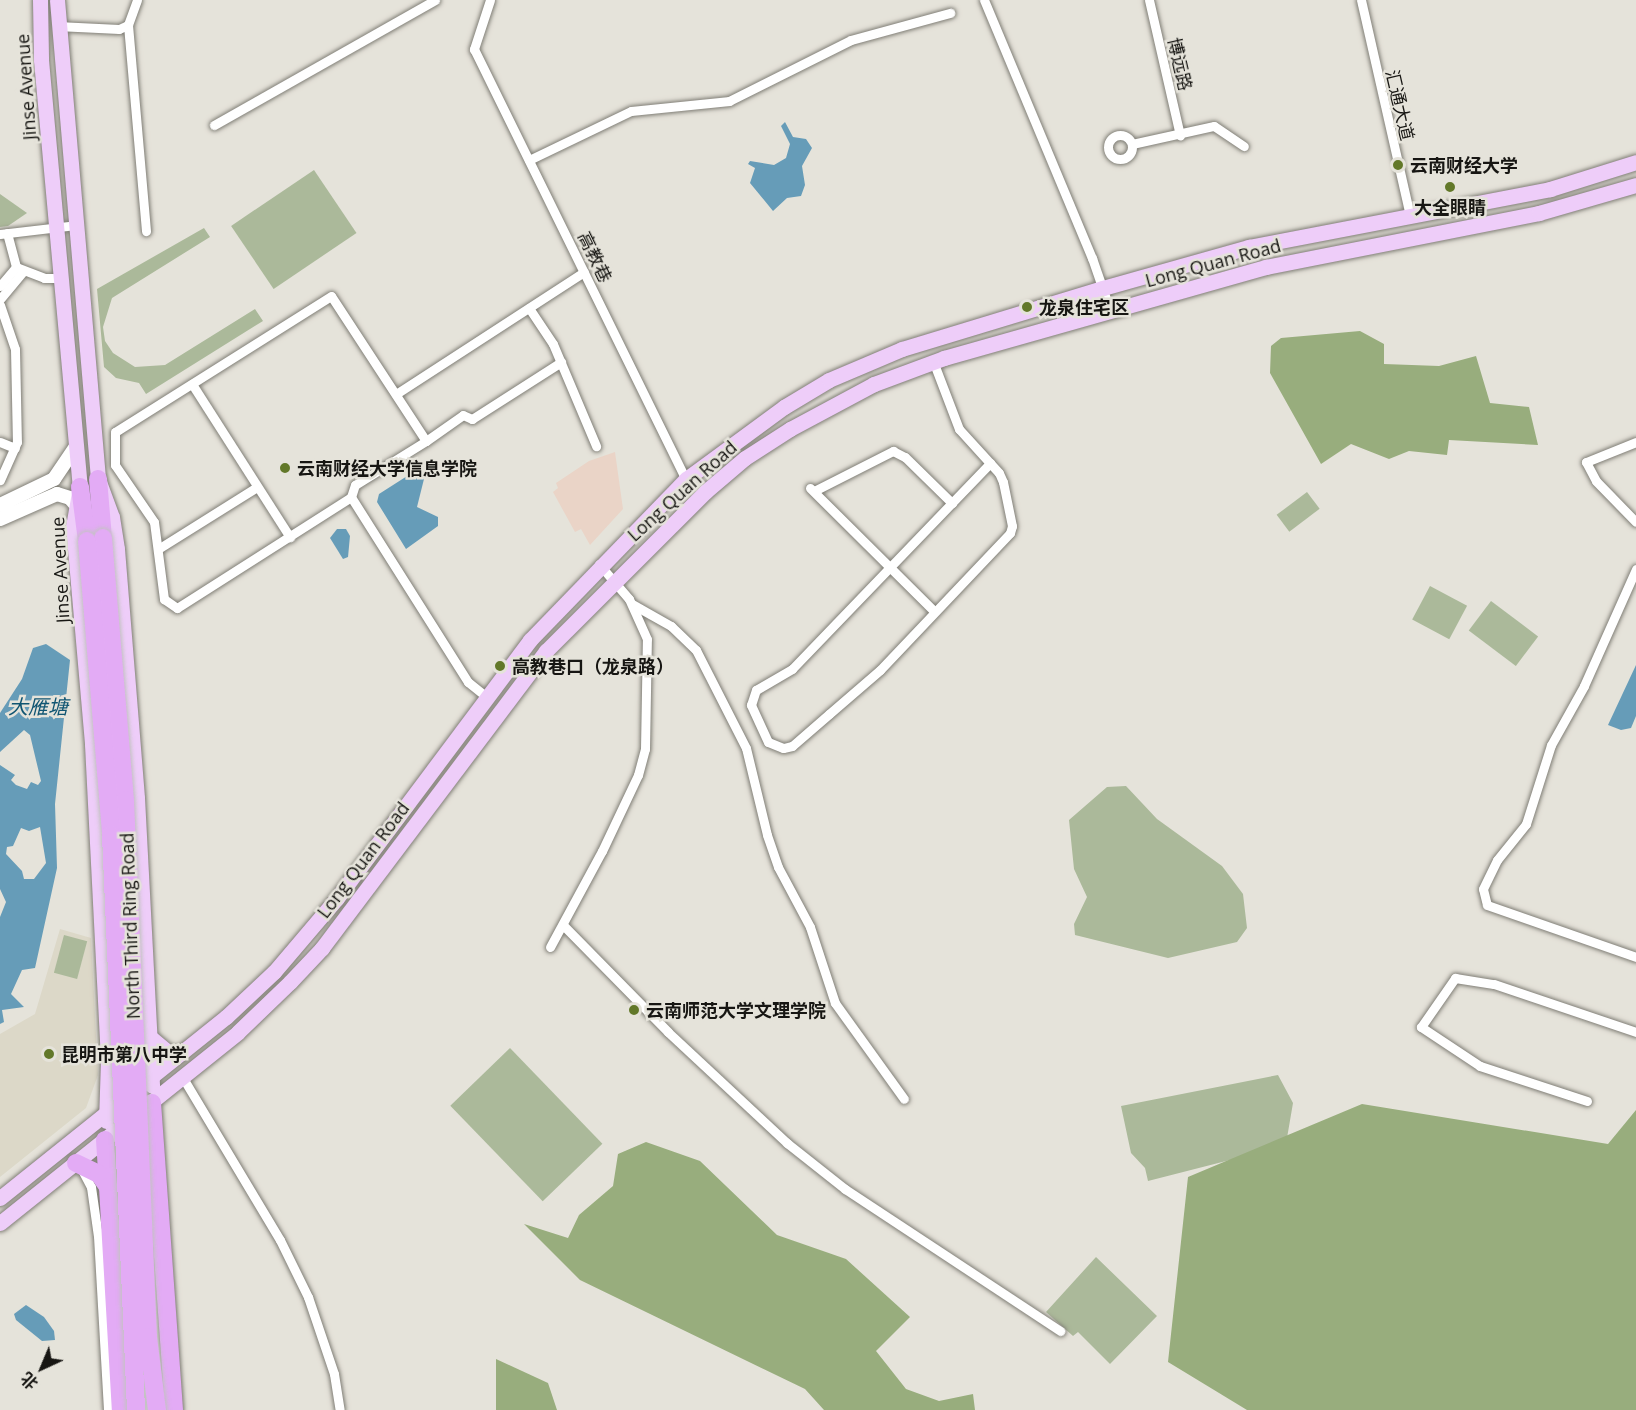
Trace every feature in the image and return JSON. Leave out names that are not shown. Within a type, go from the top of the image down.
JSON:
[{"type":"highway","name":"North Third Ring Road","points":[[98,479],[95,540],[111,835],[136,1410]]},
{"type":"highway","name":"North Third Ring Road","points":[[80,503],[95,540],[124,800],[148,1337],[157,1410]]},
{"type":"highway","points":[[152,1103],[174,1410]]},
{"type":"highway","points":[[105,1140],[121,1410]]},
{"type":"highway","points":[[76,1163],[99,1174],[108,1187]]},
{"type":"main road","name":"Jinse Avenue","points":[[40,0],[41,60],[58,227],[80,503],[73,526],[92,744],[105,996],[105,1140]]},
{"type":"main road","name":"Jinse Avenue","points":[[57,0],[57,26],[77,225],[98,479],[112,517],[117,549],[137,798],[152,1103]]},
{"type":"main road","name":"Long Quan Road","points":[[0,1198],[152,1078],[274,972],[337,898],[485,696],[599,564],[686,478],[784,407],[850,371],[926,340],[1103,288],[1249,247],[1550,189],[1636,162]]},
{"type":"main road","name":"Long Quan Road","points":[[0,1224],[183,1078],[255,1017],[322,948],[546,651],[676,518],[745,458],[833,404],[933,361],[1266,267],[1539,213],[1636,185]]},
{"type":"main road","points":[[105,996],[113,1006],[126,1009],[138,1005],[146,994]]},
{"type":"main road","points":[[150,1037],[169,1053],[181,1053]]},
{"type":"street","points":[[137,0],[128,25],[146,231]]},
{"type":"street","points":[[214,125],[435,0]]},
{"type":"street","name":"高教巷","points":[[490,0],[474,49],[686,478]]},
{"type":"street","points":[[984,0],[1110,310]]},
{"type":"street","name":"博远路","points":[[1149,0],[1180,135]]},
{"type":"street","name":"汇通大道","points":[[1360,0],[1410,216]]},
{"type":"street","points":[[529,160],[631,111],[729,101],[851,40],[950,13]]},
{"type":"street","points":[[57,26],[119,28],[128,25]]},
{"type":"street","points":[[1132,144],[1221,127],[1244,146]]},
{"type":"street","points":[[61,278],[44,278],[20,269],[4,234],[77,225]]},
{"type":"street","points":[[0,286],[20,269]]},
{"type":"street","points":[[0,299],[20,269]]},
{"type":"street","points":[[396,394],[584,272]]},
{"type":"street","points":[[426,441],[332,296],[115,432],[115,465],[154,522],[164,599],[177,608],[351,497],[355,486],[426,441],[463,415],[471,419],[561,362]]},
{"type":"street","points":[[0,305],[15,349],[15,448],[0,480]]},
{"type":"street","points":[[528,308],[561,362],[596,446]]},
{"type":"street","points":[[933,361],[954,422],[990,464],[1003,482],[1012,526],[880,670],[792,746],[783,748],[768,742],[751,705],[756,690],[792,669],[990,464]]},
{"type":"street","points":[[192,384],[290,537]]},
{"type":"street","points":[[0,442],[15,448]]},
{"type":"street","points":[[1636,442],[1586,462],[1596,481],[1636,522]]},
{"type":"street","points":[[0,505],[54,479],[76,446]]},
{"type":"street","points":[[934,611],[812,489],[893,451],[905,457],[952,503]]},
{"type":"street","points":[[159,549],[257,487]]},
{"type":"street","points":[[0,519],[53,494],[67,496],[80,503]]},
{"type":"street","points":[[351,497],[468,682],[485,696]]},
{"type":"street","points":[[550,947],[638,774],[645,749],[647,639],[632,604],[599,564]]},
{"type":"street","points":[[1636,569],[1584,686],[1551,745],[1526,824],[1497,860],[1484,889],[1487,905],[1636,957]]},
{"type":"street","points":[[632,604],[671,626],[702,660],[746,748],[767,835],[778,867],[810,927],[835,1003],[904,1099]]},
{"type":"street","points":[[563,925],[668,1032],[787,1143],[845,1189],[1060,1331]]},
{"type":"street","points":[[1587,1101],[1480,1066],[1421,1027],[1455,978],[1494,984],[1636,1032]]},
{"type":"street","points":[[183,1078],[280,1240],[308,1297],[334,1374],[340,1410]]},
{"type":"street","points":[[76,1163],[87,1177],[95,1204],[108,1410]]},
{"type":"shaded area","points":[[615,452],[623,509],[590,545],[581,529],[575,532],[553,492],[558,488],[556,483],[589,461]]},
{"type":"shaded area","name":"昆明市第八中学","points":[[60,929],[91,938],[98,1075],[86,1108],[0,1177],[0,1034],[35,1014]]},
{"type":"green space","points":[[314,170],[356,233],[274,289],[231,226]]},
{"type":"green space","points":[[0,194],[27,213],[8,226],[0,227]]},
{"type":"green space","points":[[204,228],[210,237],[112,298],[103,327],[105,341],[113,353],[135,367],[165,365],[255,309],[263,321],[146,394],[139,383],[116,378],[104,367],[97,289]]},
{"type":"green space","points":[[1360,331],[1384,344],[1384,364],[1439,366],[1476,356],[1490,403],[1529,407],[1538,445],[1449,440],[1447,455],[1409,451],[1389,459],[1351,444],[1321,464],[1270,373],[1271,346],[1281,338]]},
{"type":"green space","points":[[1307,492],[1320,509],[1289,532],[1277,515]]},
{"type":"green space","points":[[1430,586],[1467,606],[1449,639],[1412,620]]},
{"type":"green space","points":[[1491,601],[1538,637],[1516,666],[1469,631]]},
{"type":"green space","points":[[1126,786],[1157,819],[1222,866],[1243,894],[1247,928],[1237,942],[1168,958],[1075,935],[1074,924],[1087,897],[1074,869],[1069,820],[1107,787]]},
{"type":"green space","points":[[64,935],[87,941],[77,979],[54,973]]},
{"type":"green space","points":[[510,1048],[602,1144],[543,1201],[450,1106]]},
{"type":"green space","points":[[1278,1075],[1293,1103],[1287,1138],[1277,1148],[1148,1181],[1145,1168],[1131,1153],[1121,1106]]},
{"type":"green space","points":[[1362,1104],[1608,1144],[1636,1110],[1636,1410],[1247,1410],[1168,1362],[1188,1177]]},
{"type":"green space","points":[[646,1142],[700,1161],[777,1235],[846,1259],[910,1317],[876,1351],[906,1389],[939,1401],[973,1394],[975,1410],[824,1410],[805,1389],[580,1280],[524,1224],[568,1238],[579,1215],[613,1186],[618,1154]]},
{"type":"green space","points":[[1096,1257],[1157,1316],[1110,1364],[1078,1332],[1073,1336],[1046,1312]]},
{"type":"green space","points":[[496,1359],[548,1383],[557,1410],[496,1410]]},
{"type":"water","points":[[785,122],[793,137],[806,139],[812,148],[802,166],[805,185],[801,196],[787,198],[773,211],[750,183],[755,168],[748,164],[750,161],[774,165],[786,158],[790,144],[781,126]]},
{"type":"water","points":[[415,471],[424,479],[417,507],[438,517],[438,526],[406,549],[377,502],[379,494]]},
{"type":"water","points":[[337,529],[346,529],[350,536],[348,557],[343,559],[330,538]]},
{"type":"water","name":"大雁塘","points":[[46,644],[70,660],[55,804],[57,868],[35,968],[22,970],[11,994],[24,1007],[2,1010],[4,1022],[0,1024],[0,917],[6,902],[0,889],[0,765],[15,775],[11,780],[16,785],[27,789],[31,782],[38,785],[41,781],[30,735],[24,730],[0,752],[0,713],[22,679],[33,648]],"holes":[[[40,827],[46,863],[34,879],[24,879],[22,871],[6,854],[7,847],[13,846],[21,828],[29,831]]]},
{"type":"water","points":[[1636,665],[1636,716],[1631,728],[1621,730],[1608,725]]},
{"type":"water","points":[[26,1305],[44,1317],[54,1331],[55,1340],[42,1341],[16,1320],[14,1314]]},
{"type":"place","name":"云南财经大学","points":[[1398,165]]},
{"type":"place","name":"大全眼睛","points":[[1450,187]]},
{"type":"place","name":"龙泉住宅区","points":[[1027,307]]},
{"type":"place","name":"云南财经大学信息学院","points":[[285,468]]},
{"type":"place","name":"高教巷口（龙泉路）","points":[[500,666]]},
{"type":"place","name":"云南师范大学文理学院","points":[[634,1010]]},
{"type":"place","name":"昆明市第八中学","points":[[49,1054]]}]
